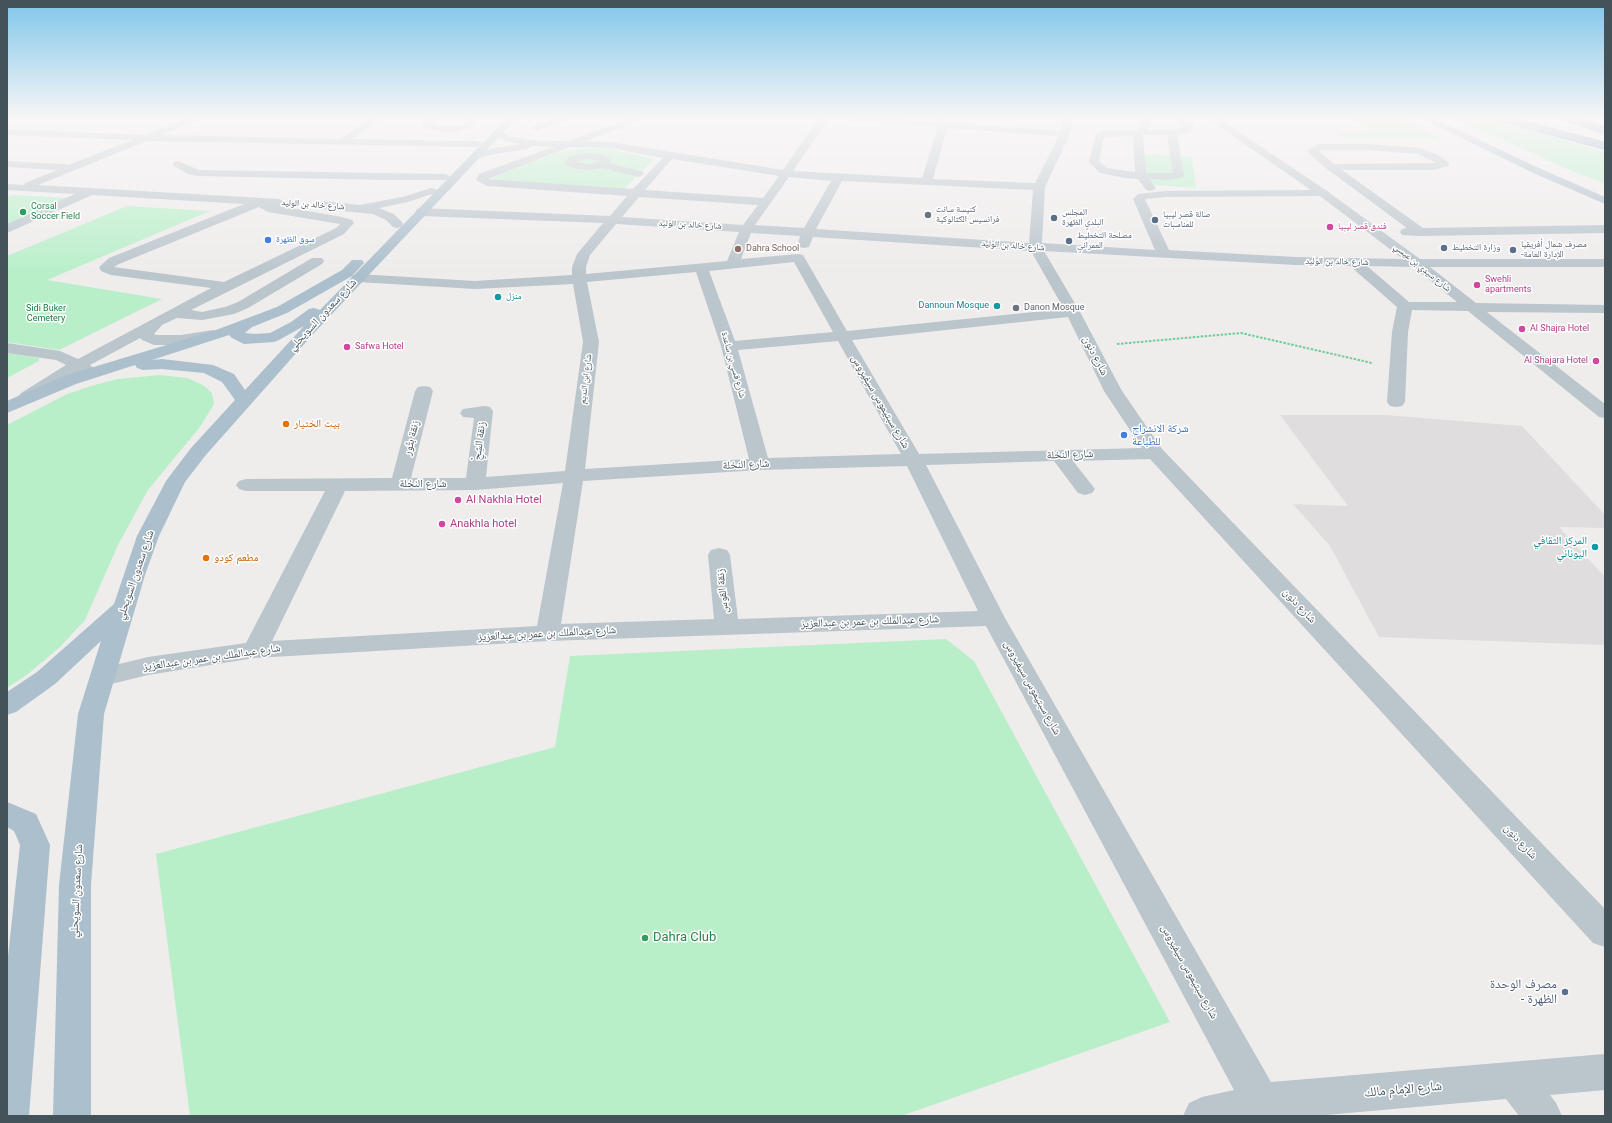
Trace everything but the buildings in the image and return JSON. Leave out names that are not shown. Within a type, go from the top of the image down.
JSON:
[{"type":"main road","name":"شارع سعدون السويحلي","points":[[7,408],[24,399],[70,380],[113,368],[221,333],[282,310],[347,273],[453,170]]},
{"type":"main road","name":"شارع سعدون السويحلي","points":[[72,1116],[75,885],[91,714],[124,607],[148,536],[176,481],[198,452],[244,400],[421,212],[458,170]]},
{"type":"main road","points":[[1541,170],[1603,198]]},
{"type":"main road","points":[[248,323],[238,330],[237,335],[244,339],[274,337],[296,325],[358,278]]},
{"type":"main road","points":[[113,368],[162,364],[207,368],[228,378],[244,400]]},
{"type":"main road","points":[[7,705],[46,678],[124,607]]},
{"type":"main road","points":[[7,814],[26,823],[35,845],[10,1116]]},
{"type":"street","points":[[7,193],[66,170]]},
{"type":"street","points":[[189,170],[199,173],[446,177]]},
{"type":"street","points":[[501,170],[483,176],[482,180],[487,183],[766,202]]},
{"type":"street","points":[[558,185],[573,170]]},
{"type":"street","points":[[626,170],[639,174]]},
{"type":"street","name":"شارع ابن النديم","points":[[548,633],[574,476],[591,342],[579,279],[579,267],[584,254],[657,170]]},
{"type":"street","points":[[763,170],[786,174],[838,178],[929,177],[1039,187]]},
{"type":"street","points":[[732,264],[747,228],[788,170]]},
{"type":"street","points":[[909,170],[929,177]]},
{"type":"street","points":[[929,177],[931,170]]},
{"type":"street","points":[[1035,247],[1039,187],[1047,170]]},
{"type":"street","points":[[1103,170],[1141,176],[1168,177],[1179,175],[1178,170]]},
{"type":"street","points":[[1141,170],[1141,176],[1154,194]]},
{"type":"street","name":"شارع سيدي بن عيسي","points":[[1290,170],[1323,193],[1417,263],[1470,307],[1540,360],[1605,413]]},
{"type":"street","points":[[1336,170],[1420,232]]},
{"type":"street","points":[[358,278],[475,285],[579,279],[798,258],[808,232],[838,178]]},
{"type":"street","name":"شارع خالد بن الوليد","points":[[7,187],[356,208],[384,214],[395,220],[397,224]]},
{"type":"street","points":[[7,229],[93,191]]},
{"type":"street","name":"شارع خالد بن الوليد","points":[[356,208],[389,203],[431,191]]},
{"type":"street","points":[[1164,254],[1139,200],[1142,196],[1154,194],[1323,193]]},
{"type":"street","points":[[24,399],[78,365],[157,322],[226,286],[340,231],[348,224],[342,221],[268,208],[264,206],[264,202],[114,261],[106,267],[111,271],[226,286]]},
{"type":"street","name":"شارع خالد بن الوليد","points":[[421,212],[612,220],[1035,247],[1296,261],[1417,263],[1605,263]]},
{"type":"street","points":[[1376,232],[1605,229]]},
{"type":"street","name":"شارع دنون","points":[[1035,247],[1073,312],[1114,391],[1155,453],[1605,932]]},
{"type":"street","name":"شارع سبتيموس سيفيروس","points":[[798,258],[913,459],[993,618],[1265,1109]]},
{"type":"street","points":[[174,313],[212,315],[229,311],[243,305],[317,261]]},
{"type":"street","points":[[1354,262],[1405,306],[1605,309]]},
{"type":"street","name":"شارع قسي بن ساعدة","points":[[701,267],[730,346],[760,464]]},
{"type":"street","points":[[204,298],[243,305]]},
{"type":"street","points":[[1396,402],[1400,332],[1405,306]]},
{"type":"street","points":[[730,346],[1073,312]]},
{"type":"street","points":[[157,322],[146,333],[147,337],[154,340],[180,340],[221,333]]},
{"type":"street","points":[[7,348],[51,354],[71,361],[93,373]]},
{"type":"street","name":"زنقة بتٌور","points":[[400,484],[424,391]]},
{"type":"street","name":"ْزنقة الشِحٍ","points":[[469,412],[484,411],[474,484]]},
{"type":"street","name":"شارع النخلة","points":[[246,485],[474,484],[760,464],[1155,453]]},
{"type":"street","points":[[1059,455],[1085,489]]},
{"type":"street","points":[[254,650],[338,485]]},
{"type":"street","name":"زنقة القوس","points":[[719,555],[727,627]]},
{"type":"street","name":"شارع عبدالملك بن عمر بن عبدالعزيز","points":[[103,677],[148,666],[254,650],[548,633],[993,618]]},
{"type":"street","name":"شارع الإمام مالك","points":[[1202,1116],[1514,1080],[1603,1075]]},
{"type":"street","points":[[1514,1080],[1543,1116]]},
{"type":"path","points":[[1090,346],[1241,333],[1398,369]]},
{"type":"shaded area","points":[[1280,415],[1385,415],[1522,426],[1605,515],[1605,528],[1559,527],[1605,577],[1605,645],[1379,637],[1330,546],[1293,504],[1348,506]]},
{"type":"green space","points":[[511,170],[643,170],[623,190],[493,179],[496,176]]},
{"type":"green space","points":[[1143,170],[1194,170],[1196,188],[1143,184]]},
{"type":"green space","points":[[1570,170],[1605,170],[1605,183]]},
{"type":"green space","name":"Corsal Soccer Field","points":[[13,195],[70,198],[7,225],[7,197]]},
{"type":"green space","name":"Sidi Buker Cemetery","points":[[127,206],[210,211],[47,280],[162,299],[59,350],[7,342],[7,256]]},
{"type":"green space","points":[[7,353],[39,358],[39,361],[7,378]]},
{"type":"green space","points":[[160,375],[187,378],[203,385],[212,393],[214,404],[200,427],[148,490],[118,545],[85,620],[61,646],[28,674],[7,688],[7,425],[67,394],[91,386],[117,379]]},
{"type":"green space","name":"Dahra Club","points":[[946,639],[974,661],[1170,1022],[901,1116],[190,1116],[156,854],[555,747],[570,656]]},
{"type":"place","name":"Corsal Soccer Field","points":[[23,212]]},
{"type":"place","name":"كنيسة سانت فرانسيس الكثالوكية","points":[[928,215]]},
{"type":"place","name":"المجلس البلدي الظهرة","points":[[1054,218]]},
{"type":"place","name":"صالة قصر ليبيا للمناسبات","points":[[1155,220]]},
{"type":"place","name":"فندق قصر ليبيا","points":[[1330,227]]},
{"type":"place","name":"سوق الظهرة","points":[[268,240]]},
{"type":"place","name":"مصلحة التخطيط العمراني","points":[[1069,241]]},
{"type":"place","name":"وزارة التخطيط","points":[[1444,248]]},
{"type":"place","name":"Dahra School","points":[[738,249]]},
{"type":"place","name":"مصرف شمال أفريقيا -الإدارة العامة","points":[[1513,250]]},
{"type":"place","name":"Swehli apartments","points":[[1477,285]]},
{"type":"place","name":"منزل","points":[[498,297]]},
{"type":"place","name":"Dannoun Mosque","points":[[997,306]]},
{"type":"place","name":"Danon Mosque","points":[[1016,308]]},
{"type":"place","name":"Al Shajra Hotel","points":[[1522,329]]},
{"type":"place","name":"Safwa Hotel","points":[[347,347]]},
{"type":"place","name":"Al Shajara Hotel","points":[[1596,361]]},
{"type":"place","name":"بيت الختيار","points":[[286,424]]},
{"type":"place","name":"شركة الانشراح للطباعة","points":[[1124,435]]},
{"type":"place","name":"Al Nakhla Hotel","points":[[458,500]]},
{"type":"place","name":"Anakhla hotel","points":[[442,524]]},
{"type":"place","name":"المركز الثقافي اليوناني","points":[[1595,547]]},
{"type":"place","name":"مطعم كودو","points":[[206,558]]},
{"type":"place","name":"Dahra Club","points":[[645,938]]},
{"type":"place","name":"مصرف الوحدة - الظهرة","points":[[1565,992]]}]
